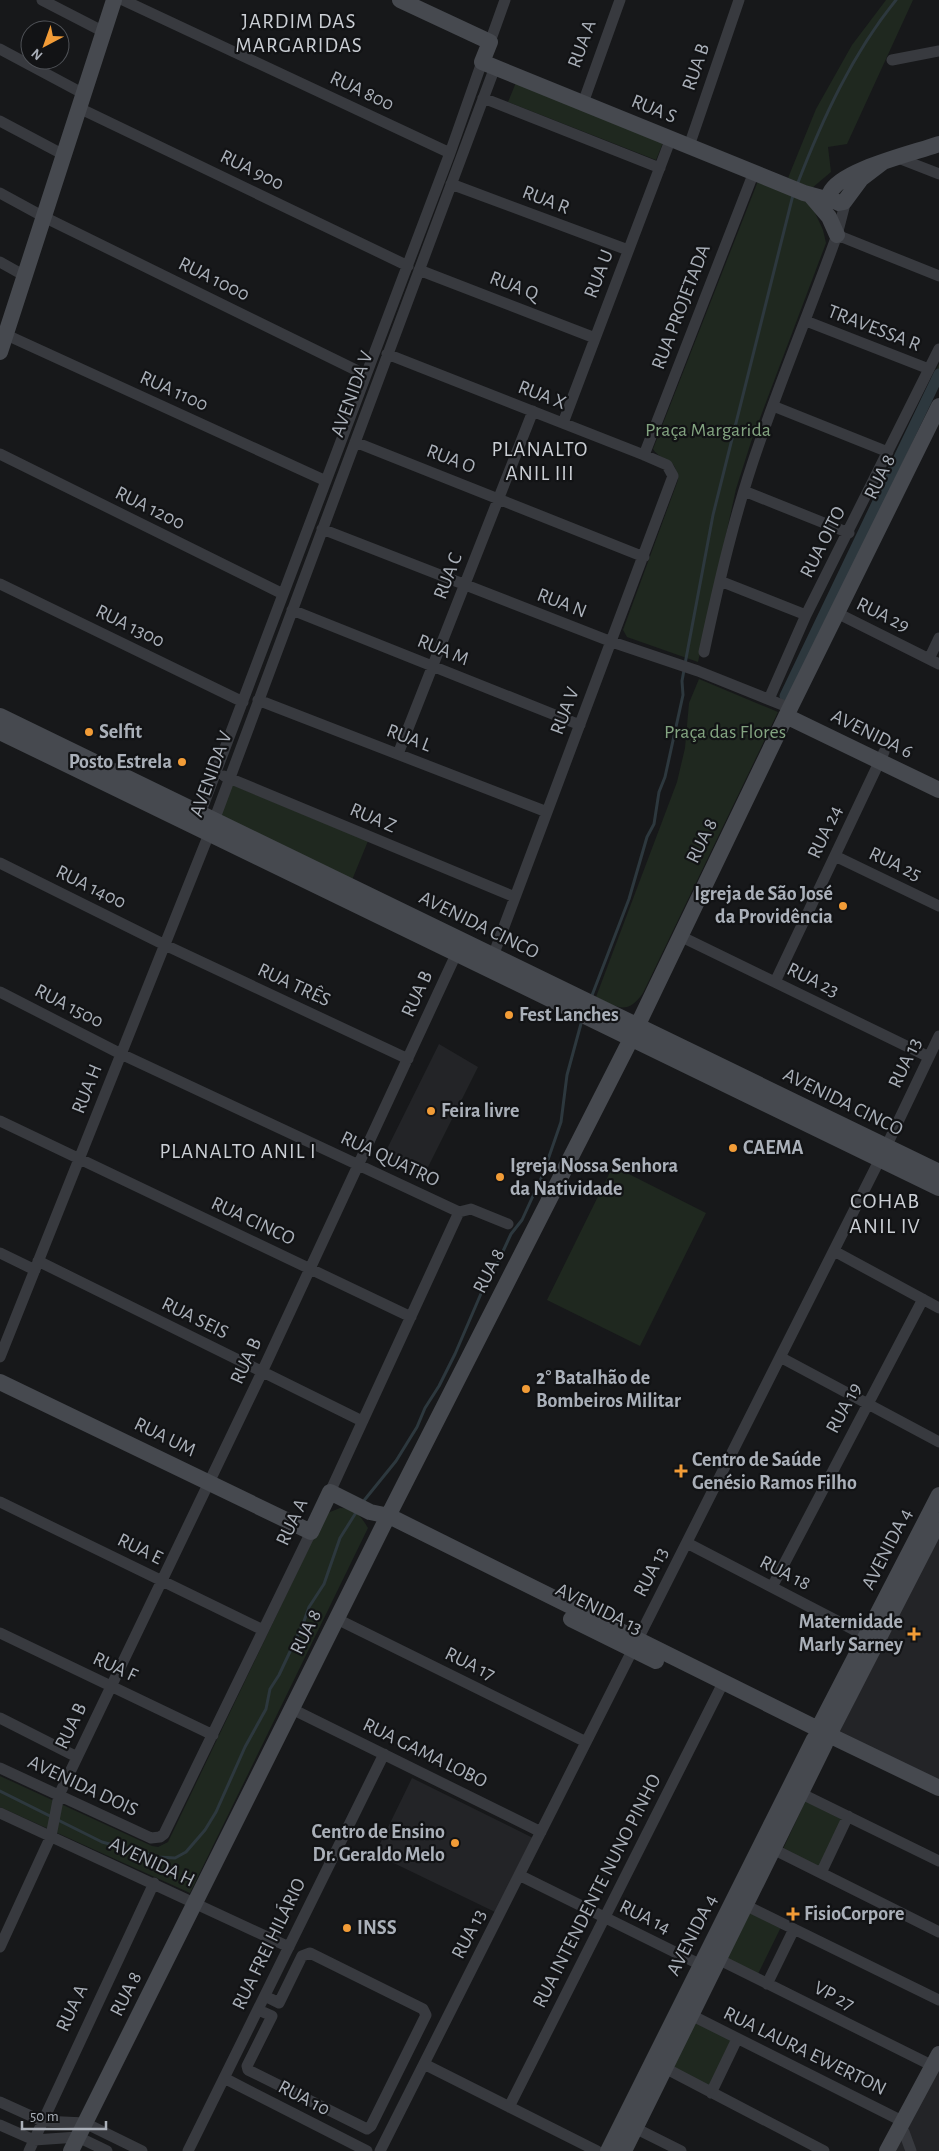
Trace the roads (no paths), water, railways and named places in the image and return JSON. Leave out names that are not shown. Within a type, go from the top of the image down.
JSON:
[{"type":"street","points":[[42,0],[104,32]]},
{"type":"street","points":[[0,352],[3,334],[25,276],[114,0]]},
{"type":"street","name":"RUA 800","points":[[123,0],[450,153]]},
{"type":"street","points":[[400,0],[490,42]]},
{"type":"street","points":[[488,65],[490,42],[505,0]]},
{"type":"street","name":"RUA A","points":[[583,103],[620,0]]},
{"type":"street","name":"RUA B","points":[[689,146],[738,0]]},
{"type":"street","points":[[0,50],[81,101]]},
{"type":"street","points":[[892,60],[939,51]]},
{"type":"street","name":"AVENIDA V","points":[[208,822],[229,778],[388,354],[450,153],[488,65]]},
{"type":"street","name":"AVENIDA V","points":[[208,822],[216,772],[366,375],[451,184],[483,98],[488,65]]},
{"type":"street","name":"RUA S","points":[[488,65],[806,194]]},
{"type":"street","points":[[483,98],[660,168]]},
{"type":"street","name":"RUA 900","points":[[81,101],[413,268]]},
{"type":"street","points":[[0,121],[64,155]]},
{"type":"street","name":"RUA U","points":[[563,423],[671,138]]},
{"type":"street","points":[[704,652],[720,581],[744,491],[773,406],[837,235],[838,196],[857,170],[939,144]]},
{"type":"street","points":[[898,158],[939,174]]},
{"type":"street","name":"RUA PROJETADA","points":[[644,455],[754,172]]},
{"type":"street","name":"RUA R","points":[[451,184],[628,250]]},
{"type":"street","points":[[0,193],[44,216]]},
{"type":"street","points":[[806,194],[838,196]]},
{"type":"street","points":[[806,194],[823,209],[837,235],[939,276]]},
{"type":"street","name":"RUA 1000","points":[[44,216],[366,375]]},
{"type":"street","points":[[0,262],[25,276]]},
{"type":"street","name":"RUA Q","points":[[413,268],[595,338]]},
{"type":"street","name":"TRAVESSA R","points":[[806,322],[929,369]]},
{"type":"street","name":"RUA 1100","points":[[3,334],[326,481]]},
{"type":"street","name":"RUA OITO","points":[[769,698],[806,615],[849,533],[939,349]]},
{"type":"street","name":"RUA X","points":[[388,354],[667,465],[672,471],[673,480]]},
{"type":"street","points":[[773,406],[888,452]]},
{"type":"street","name":"RUA 8","points":[[78,2137],[386,1521],[634,1032],[788,712],[939,406]]},
{"type":"street","name":"RUA C","points":[[398,754],[533,411]]},
{"type":"street","name":"RUA O","points":[[355,442],[644,557]]},
{"type":"street","name":"RUA 1200","points":[[0,454],[283,594]]},
{"type":"street","name":"RUA V","points":[[493,956],[673,480]]},
{"type":"street","points":[[744,491],[849,533]]},
{"type":"street","name":"RUA N","points":[[322,529],[612,642],[698,671],[769,698],[788,712]]},
{"type":"street","points":[[720,581],[806,615]]},
{"type":"street","name":"RUA 1300","points":[[0,584],[243,702]]},
{"type":"street","name":"RUA M","points":[[292,610],[580,725]]},
{"type":"street","name":"RUA 29","points":[[837,613],[934,661]]},
{"type":"street","points":[[934,661],[939,638]]},
{"type":"street","name":"RUA L","points":[[258,700],[547,812]]},
{"type":"street","name":"AVENIDA 6","points":[[788,712],[882,757],[939,779]]},
{"type":"street","name":"AVENIDA CINCO","points":[[0,716],[459,947],[883,1153],[939,1188]]},
{"type":"street","name":"AVENIDA CINCO","points":[[0,732],[208,822]]},
{"type":"street","name":"AVENIDA 6","points":[[882,757],[939,790]]},
{"type":"street","name":"RUA 24","points":[[775,982],[882,757]]},
{"type":"street","name":"RUA Z","points":[[216,772],[515,897]]},
{"type":"street","name":"RUA H","points":[[0,1357],[165,945],[208,822]]},
{"type":"street","name":"RUA 25","points":[[835,856],[939,906]]},
{"type":"street","name":"RUA 1400","points":[[0,863],[165,945]]},
{"type":"street","name":"RUA 23","points":[[680,936],[929,1057]]},
{"type":"street","name":"RUA TRÊS","points":[[165,945],[408,1059]]},
{"type":"street","name":"RUA B","points":[[50,1836],[59,1795],[262,1372],[459,947]]},
{"type":"street","name":"AVENIDA CINCO","points":[[459,947],[493,956],[562,997]]},
{"type":"street","name":"RUA 1500","points":[[0,992],[122,1054]]},
{"type":"street","name":"RUA 13","points":[[380,2151],[834,1251],[939,1036]]},
{"type":"street","name":"RUA QUATRO","points":[[122,1054],[459,1212],[471,1209],[508,1224]]},
{"type":"street","name":"RUA CINCO","points":[[0,1121],[411,1317]]},
{"type":"street","name":"AVENIDA CINCO","points":[[883,1153],[939,1172]]},
{"type":"street","name":"RUA A","points":[[151,1838],[160,1837],[164,1834],[330,1492],[459,1212]]},
{"type":"street","points":[[834,1251],[939,1308]]},
{"type":"street","name":"RUA SEIS","points":[[0,1253],[37,1266],[362,1421]]},
{"type":"street","name":"RUA 19","points":[[772,1587],[923,1299]]},
{"type":"street","points":[[780,1357],[939,1442]]},
{"type":"street","name":"RUA UM","points":[[0,1382],[311,1532]]},
{"type":"street","name":"AVENIDA 13","points":[[330,1492],[721,1688],[821,1736],[939,1788]]},
{"type":"street","name":"AVENIDA 4","points":[[608,2151],[664,2068],[691,2015],[701,1965],[754,1873],[821,1736],[866,1636],[939,1495]]},
{"type":"street","name":"RUA E","points":[[0,1502],[263,1630]]},
{"type":"street","name":"AVENIDA 4","points":[[624,2151],[635,2128],[642,2098],[696,1989],[718,1959],[745,1905],[754,1873],[773,1849],[800,1793],[821,1736],[939,1521]]},
{"type":"street","name":"RUA 18","points":[[687,1543],[866,1636]]},
{"type":"street","name":"RUA 17","points":[[337,1619],[586,1742]]},
{"type":"street","name":"RUA F","points":[[0,1633],[213,1734]]},
{"type":"street","name":"RUA INTENDENTE NUNO PINHO","points":[[509,2107],[721,1688]]},
{"type":"street","name":"RUA GAMA LOBO","points":[[292,1709],[541,1832]]},
{"type":"street","points":[[0,1718],[77,1756]]},
{"type":"street","name":"RUA FREI HILÁRIO","points":[[188,2151],[384,1754]]},
{"type":"street","name":"AVENIDA DOIS","points":[[0,1768],[151,1838]]},
{"type":"street","points":[[800,1793],[939,1861]]},
{"type":"street","name":"AVENIDA H","points":[[0,1813],[289,1947]]},
{"type":"street","points":[[821,1873],[848,1816]]},
{"type":"street","points":[[0,1947],[50,1836]]},
{"type":"street","points":[[773,1849],[939,1932]]},
{"type":"street","name":"RUA 14","points":[[519,1875],[701,1965]]},
{"type":"street","name":"RUA A","points":[[31,2146],[154,1883]]},
{"type":"street","points":[[745,1905],[939,2000]]},
{"type":"street","points":[[767,1984],[794,1928]]},
{"type":"street","points":[[263,2012],[272,2016],[247,2066],[248,2070],[366,2129],[371,2126],[426,2015],[423,2009],[307,1953],[302,1956],[279,2003],[269,1998]]},
{"type":"street","name":"VP 27","points":[[718,1959],[767,1984],[936,2060]]},
{"type":"street","name":"RUA LAURA EWERTON","points":[[691,2015],[903,2126]]},
{"type":"street","points":[[712,2093],[738,2039]]},
{"type":"street","points":[[887,2151],[903,2126],[936,2060]]},
{"type":"street","points":[[424,2064],[597,2151]]},
{"type":"street","points":[[664,2068],[824,2151]]},
{"type":"street","name":"RUA 10","points":[[224,2078],[367,2151]]},
{"type":"street","points":[[0,2102],[107,2151]]},
{"type":"street","points":[[0,2125],[31,2146],[78,2137],[142,2151]]},
{"type":"street","points":[[895,2151],[903,2126]]},
{"type":"street","points":[[903,2126],[911,2151]]},
{"type":"street","points":[[635,2128],[681,2151]]},
{"type":"waterway","points":[[797,185],[839,88],[865,43],[896,0]]},
{"type":"waterway","points":[[685,664],[713,515],[793,195]]},
{"type":"waterway","points":[[785,696],[939,374]]},
{"type":"waterway","points":[[591,998],[629,899],[647,837],[654,824],[659,792],[665,777],[683,695],[682,681],[684,670]]},
{"type":"waterway","points":[[362,1503],[396,1461],[417,1427],[425,1408],[439,1386],[455,1354],[486,1282],[511,1234],[522,1220],[543,1174],[561,1122],[567,1075],[582,1020]]},
{"type":"waterway","points":[[0,1791],[102,1842],[158,1857],[175,1858],[186,1852],[205,1830],[216,1812],[245,1747],[266,1709],[270,1689],[279,1675],[309,1607],[324,1584],[340,1538],[357,1511]]},
{"type":"place","name":"Selfit","points":[[89,732]]},
{"type":"place","name":"Posto Estrela","points":[[182,762]]},
{"type":"place","name":"Igreja de São José da Providência","points":[[843,906]]},
{"type":"place","name":"Fest Lanches","points":[[509,1015]]},
{"type":"place","name":"Feira livre","points":[[431,1111]]},
{"type":"place","name":"CAEMA","points":[[733,1148]]},
{"type":"place","name":"Igreja Nossa Senhora da Natividade","points":[[500,1177]]},
{"type":"place","name":"2° Batalhão de Bombeiros Militar","points":[[526,1389]]},
{"type":"place","name":"Centro de Saúde Genésio Ramos Filho","points":[[681,1471]]},
{"type":"place","name":"Maternidade Marly Sarney","points":[[914,1634]]},
{"type":"place","name":"Centro de Ensino Dr. Geraldo Melo","points":[[455,1843]]},
{"type":"place","name":"FisioCorpore","points":[[793,1914]]},
{"type":"place","name":"INSS","points":[[347,1928]]},
{"type":"district","name":"JARDIM DAS MARGARIDAS","points":[[299,33]]},
{"type":"district","name":"PLANALTO ANIL III","points":[[540,461]]},
{"type":"district","name":"PLANALTO ANIL I","points":[[238,1151]]},
{"type":"district","name":"COHAB ANIL IV","points":[[885,1214]]},
{"type":"park label","name":"Praça Margarida","points":[[708,430]]},
{"type":"park label","name":"Praça das Flores","points":[[725,732]]}]
